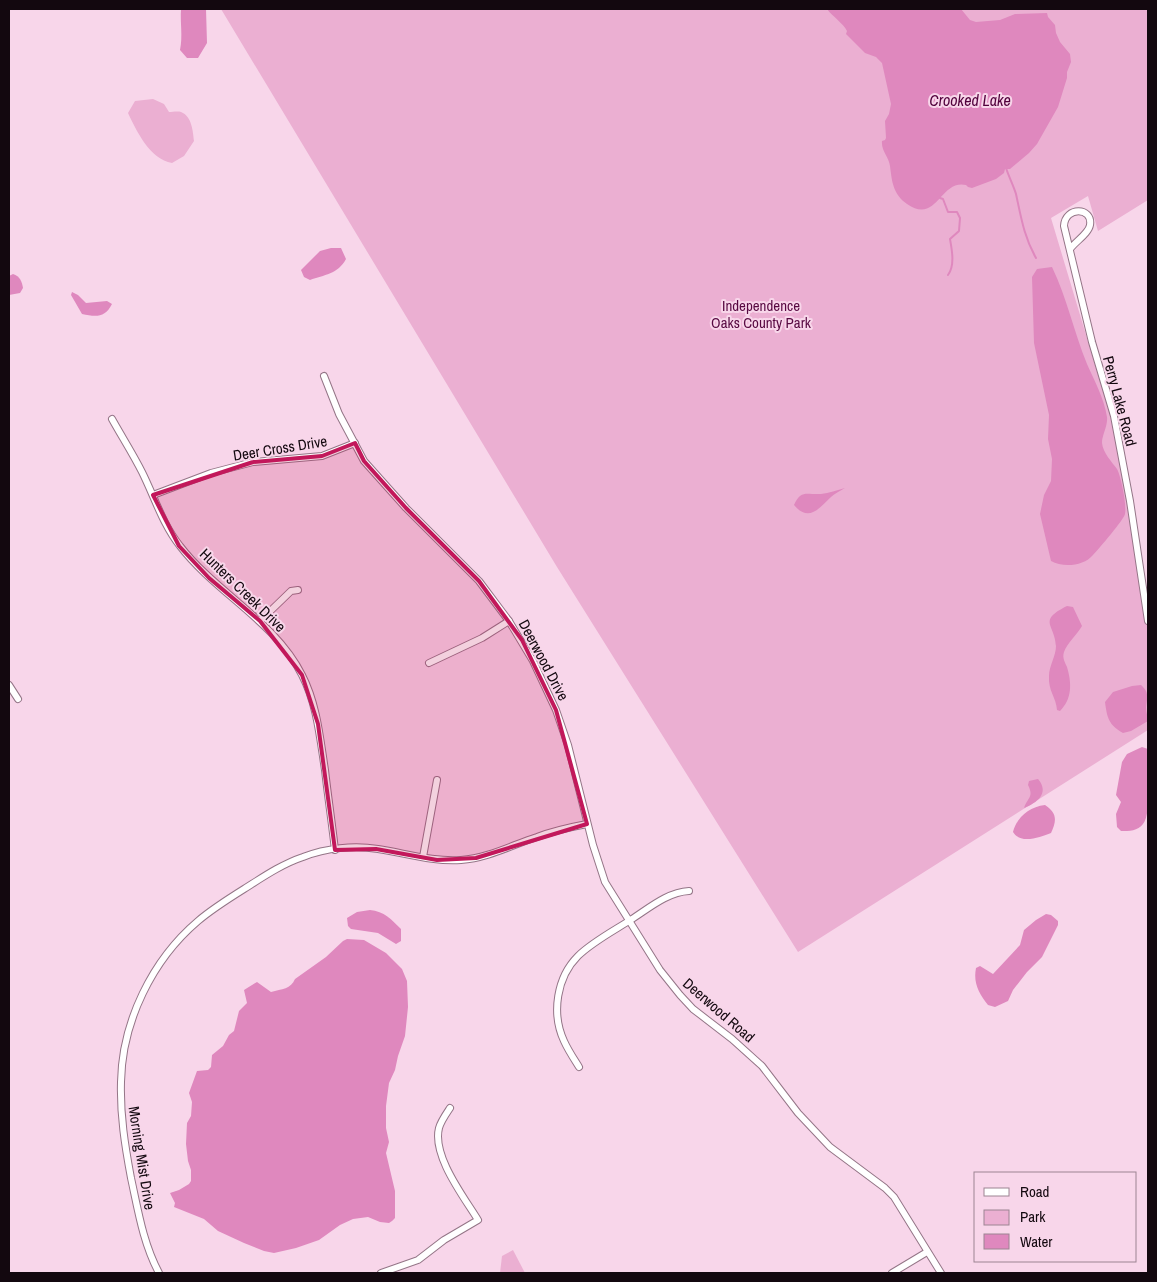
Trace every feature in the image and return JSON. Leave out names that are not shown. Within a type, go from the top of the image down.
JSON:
[{"type":"street","name":"Perry Lake Road","points":[[1070,249],[1076,240],[1085,234],[1090,224],[1089,217],[1079,210],[1071,213],[1065,220],[1070,249],[1092,342],[1114,416],[1130,501],[1148,621]]},
{"type":"street","points":[[324,376],[339,414],[355,444]]},
{"type":"street","name":"Hunters Creek Drive","points":[[112,419],[142,472],[179,546],[209,578],[260,621],[286,649],[302,674],[309,692],[321,745],[335,850]]},
{"type":"street","name":"Deer Cross Drive","points":[[153,495],[180,484],[253,462],[322,456],[355,444]]},
{"type":"street","name":"Deerwood Drive","points":[[355,444],[364,461],[406,508],[479,581],[509,621],[533,661],[556,710],[568,745],[587,824]]},
{"type":"street","points":[[260,621],[291,591],[298,590]]},
{"type":"street","points":[[429,663],[482,638],[509,621]]},
{"type":"street","points":[[9,685],[18,699]]},
{"type":"street","points":[[437,780],[422,857],[437,860],[476,858],[539,836],[587,824]]},
{"type":"street","name":"Deerwood Road","points":[[587,824],[605,882],[660,970],[680,996],[762,1066],[798,1114],[830,1147],[885,1188],[894,1197],[941,1273]]},
{"type":"street","name":"Morning Mist Drive","points":[[159,1273],[145,1239],[138,1214],[123,1129],[120,1100],[120,1080],[128,1035],[138,1005],[154,973],[168,952],[182,936],[204,916],[225,900],[281,866],[303,856],[350,847],[376,848],[422,857]]},
{"type":"street","points":[[580,1067],[566,1046],[559,1028],[558,991],[564,977],[578,956],[628,921],[672,894],[689,892]]},
{"type":"street","points":[[381,1273],[418,1260],[444,1240],[478,1220],[446,1167],[438,1142],[438,1129],[450,1108]]},
{"type":"street","points":[[892,1273],[927,1252]]},
{"type":"highlighted area","points":[[355,443],[364,461],[406,508],[479,581],[522,640],[556,710],[587,824],[476,858],[437,860],[376,849],[335,850],[318,724],[302,675],[260,621],[209,578],[179,546],[153,495],[253,462],[322,456]]},
{"type":"green space","name":"Independence Oaks County Park","points":[[221,9],[1148,9],[1148,200],[1098,231],[1088,196],[1051,218],[1116,435],[1148,617],[1148,730],[798,952],[557,567]]},
{"type":"green space","points":[[153,99],[164,104],[169,112],[185,114],[191,125],[194,141],[184,156],[172,163],[157,156],[145,144],[128,113],[135,101]]},
{"type":"green space","points":[[513,1250],[525,1273],[500,1273],[502,1256]]},
{"type":"water","points":[[181,9],[206,9],[207,43],[198,58],[187,58],[180,50]]},
{"type":"water","name":"Crooked Lake","points":[[827,9],[961,9],[970,20],[976,22],[1000,20],[1015,14],[1047,13],[1055,25],[1060,42],[1070,54],[1071,62],[1058,107],[1037,144],[1010,169],[1005,169],[1004,173],[996,179],[972,188],[966,185],[957,185],[950,188],[932,206],[925,209],[917,209],[902,200],[896,192],[889,163],[883,148],[882,141],[886,138],[885,121],[891,104],[882,63],[876,57],[865,53],[846,34],[845,28]]},
{"type":"water","points":[[341,248],[346,259],[343,264],[335,271],[310,280],[304,277],[301,270],[320,251]]},
{"type":"water","points":[[1052,267],[1082,352],[1104,403],[1107,420],[1102,443],[1106,454],[1119,473],[1125,505],[1124,517],[1100,547],[1089,559],[1073,565],[1061,565],[1051,561],[1040,514],[1044,495],[1051,481],[1052,459],[1048,439],[1049,415],[1034,343],[1032,277],[1037,269]]},
{"type":"water","points":[[13,274],[20,280],[23,288],[20,293],[9,295],[9,276]]},
{"type":"water","points":[[72,292],[86,303],[107,301],[112,304],[106,312],[100,315],[82,314],[71,295]]},
{"type":"water","points":[[845,488],[832,496],[814,512],[804,513],[794,505],[799,497],[805,494],[824,494]]},
{"type":"water","points":[[1067,606],[1073,607],[1082,626],[1067,645],[1064,652],[1070,679],[1070,691],[1067,701],[1060,711],[1057,710],[1049,681],[1049,672],[1056,646],[1050,619],[1052,615]]},
{"type":"water","points":[[1141,685],[1147,693],[1146,708],[1148,721],[1131,731],[1123,733],[1110,720],[1105,702],[1113,692]]},
{"type":"water","points":[[1142,747],[1148,749],[1149,800],[1146,818],[1139,828],[1121,831],[1117,827],[1116,814],[1121,802],[1116,795],[1122,762],[1127,754]]},
{"type":"water","points":[[1038,779],[1043,789],[1042,793],[1037,800],[1024,808],[1030,795],[1029,781]]},
{"type":"water","points":[[1045,805],[1052,811],[1055,817],[1051,833],[1031,839],[1016,836],[1013,832],[1021,817],[1029,810]]},
{"type":"water","points":[[370,910],[384,914],[401,929],[401,941],[396,944],[378,933],[351,929],[348,926],[347,918],[357,912]]},
{"type":"water","points":[[1046,914],[1051,915],[1058,921],[1058,925],[1042,957],[1013,990],[1008,1001],[995,1007],[988,1005],[982,997],[975,979],[976,968],[980,966],[993,974],[1020,945],[1024,930]]},
{"type":"water","points":[[347,939],[364,940],[386,953],[402,969],[407,981],[408,1007],[405,1036],[389,1083],[386,1106],[386,1128],[389,1142],[386,1153],[395,1191],[395,1218],[389,1223],[380,1222],[368,1217],[353,1219],[340,1225],[319,1240],[274,1253],[264,1251],[218,1231],[204,1219],[174,1207],[175,1203],[170,1193],[179,1190],[191,1181],[186,1144],[187,1123],[191,1116],[192,1102],[189,1093],[197,1071],[208,1070],[211,1067],[212,1055],[223,1046],[229,1035],[234,1031],[239,1011],[247,1003],[244,990],[257,982],[271,992],[289,987],[295,979]]},
{"type":"waterway","points":[[1006,168],[1016,194],[1026,235],[1036,258]]},
{"type":"waterway","points":[[940,198],[943,199],[948,212],[957,212],[960,218],[959,231],[950,239],[952,263],[948,275]]}]
